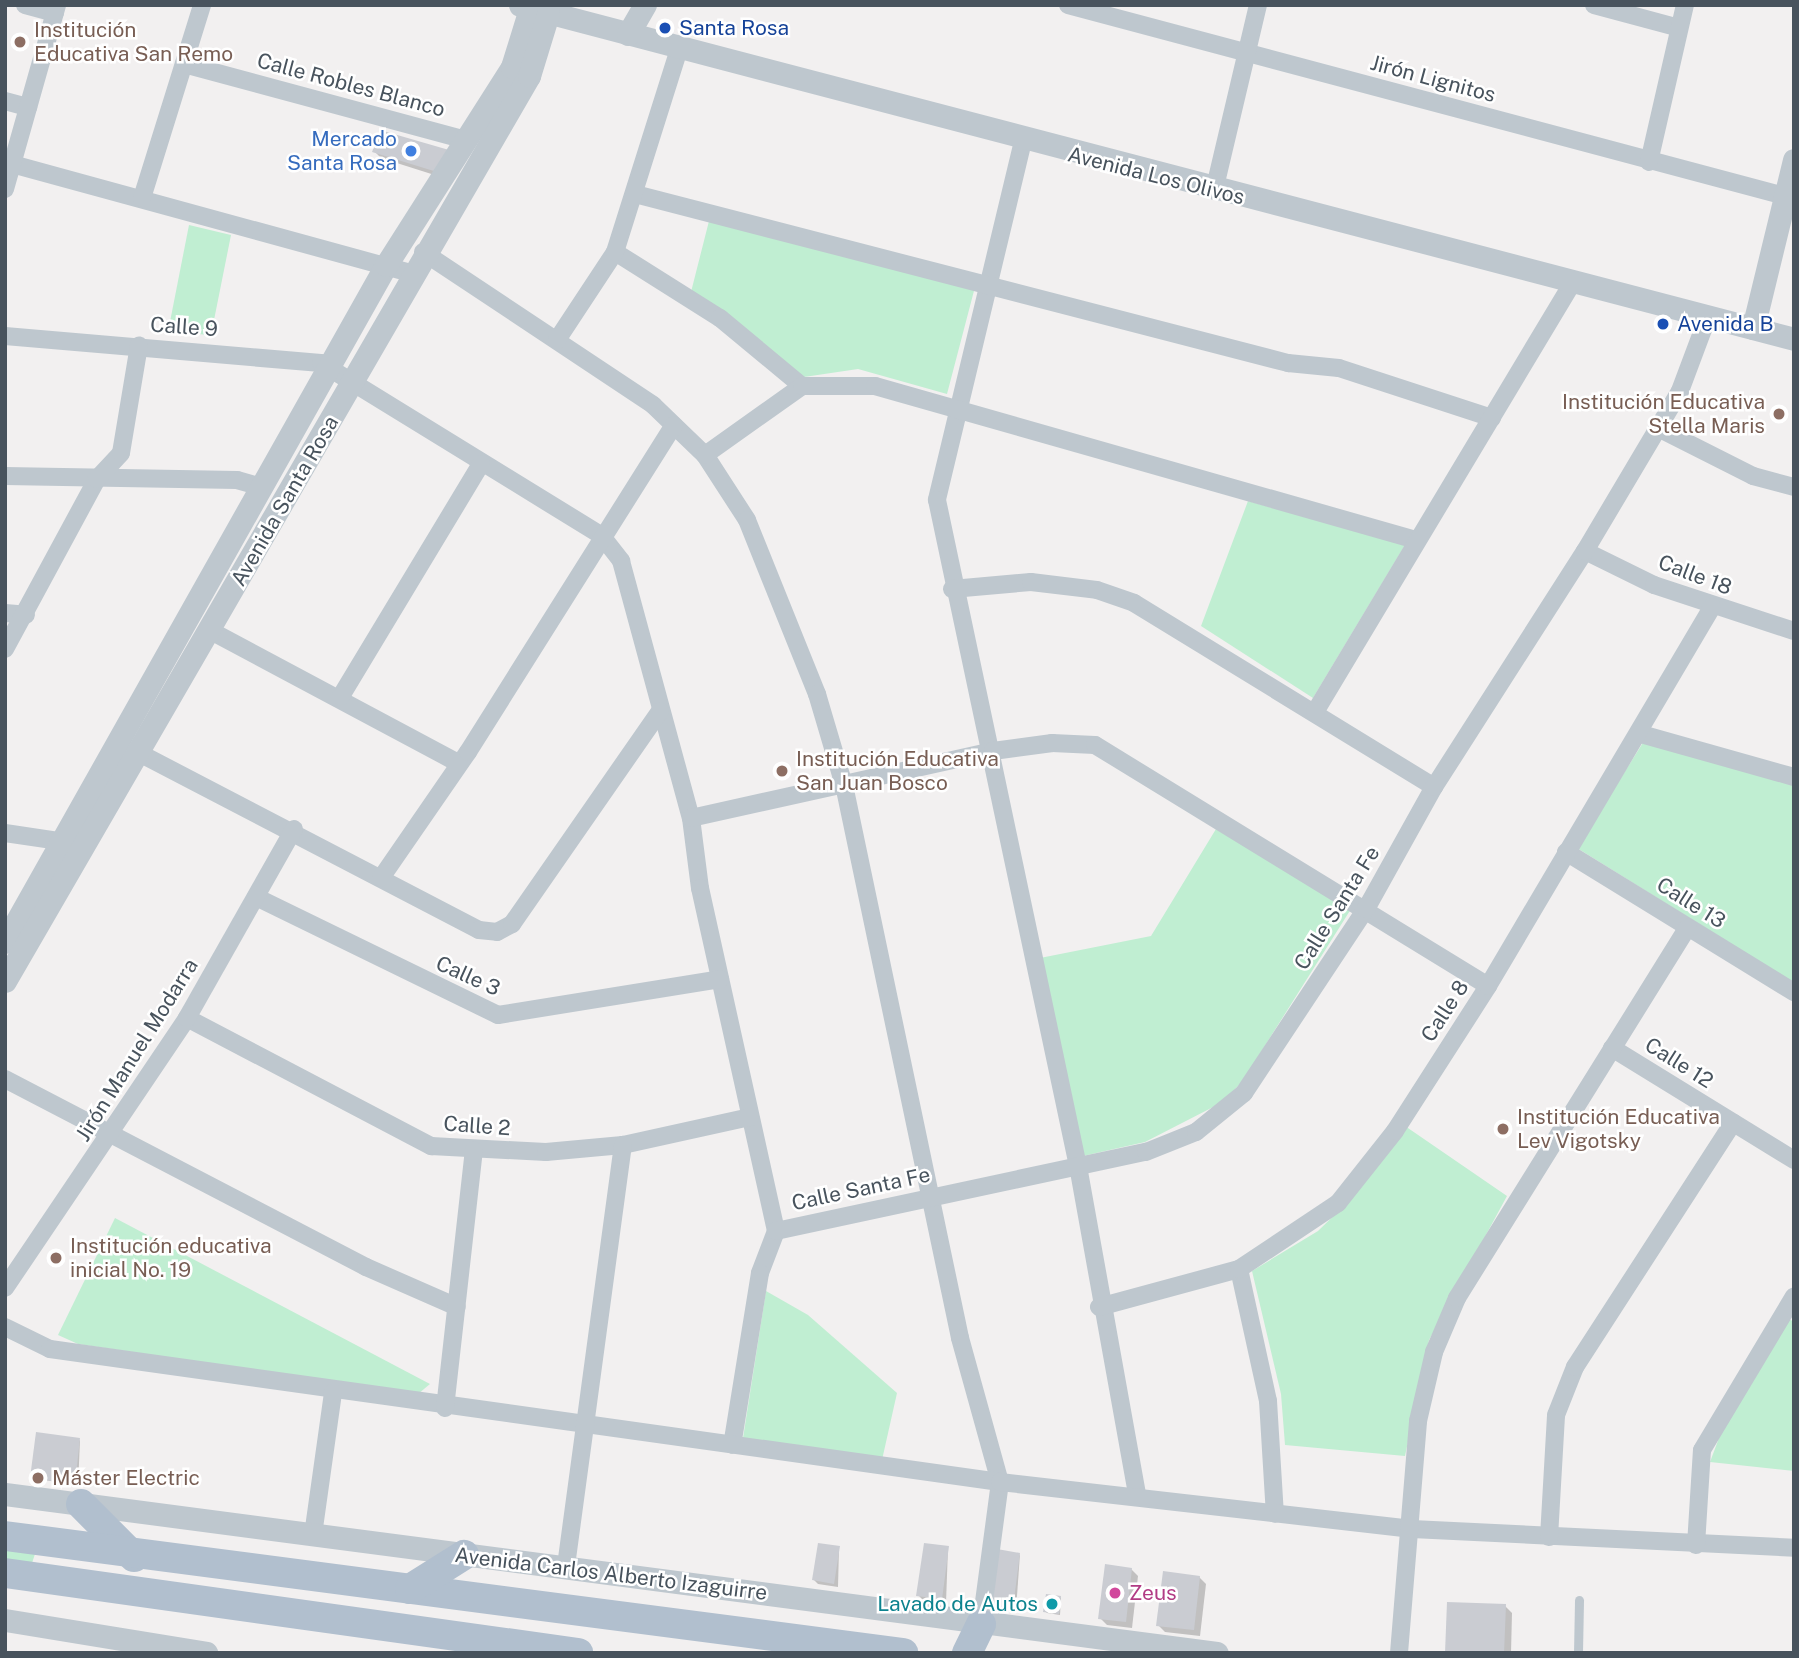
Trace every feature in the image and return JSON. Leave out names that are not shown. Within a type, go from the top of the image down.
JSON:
[{"type":"main road","points":[[81,1504],[134,1557]]},
{"type":"main road","name":"Avenida Carlos Alberto Izaguirre","points":[[5,1536],[134,1557],[410,1589],[903,1653]]},
{"type":"main road","points":[[56,1579],[51,1568],[60,1543]]},
{"type":"main road","points":[[410,1589],[464,1555]]},
{"type":"main road","points":[[5,1573],[361,1626],[578,1653]]},
{"type":"main road","points":[[967,1653],[981,1624]]},
{"type":"main road","points":[[361,1626],[401,1653]]},
{"type":"street","points":[[5,189],[56,9],[25,5]]},
{"type":"street","points":[[142,198],[202,5]]},
{"type":"street","points":[[628,34],[645,5]]},
{"type":"street","name":"Jirón Lignitos","points":[[1068,5],[1119,12],[1245,51],[1648,162],[1785,196]]},
{"type":"street","points":[[1214,191],[1258,5]]},
{"type":"street","points":[[1594,5],[1679,28]]},
{"type":"street","points":[[1648,162],[1685,5]]},
{"type":"street","name":"Avenida Los Olivos","points":[[533,9],[1214,191],[1753,328],[1793,334]]},
{"type":"street","name":"Avenida Santa Rosa","points":[[5,981],[262,487],[386,265],[512,67],[533,9]]},
{"type":"street","name":"Avenida Santa Rosa","points":[[5,942],[141,754],[354,381],[424,252],[530,76],[533,9]]},
{"type":"street","points":[[556,340],[615,252],[680,49]]},
{"type":"street","name":"Calle Robles Blanco","points":[[184,64],[465,140]]},
{"type":"street","points":[[5,100],[29,107]]},
{"type":"street","points":[[1023,141],[955,411],[937,500],[952,589],[993,751],[1078,1166],[1099,1307],[1137,1496]]},
{"type":"street","points":[[1753,328],[1794,160]]},
{"type":"street","points":[[12,164],[413,274]]},
{"type":"street","points":[[635,194],[987,282],[1288,363],[1339,368],[1492,418]]},
{"type":"street","points":[[424,252],[556,340],[674,425],[705,455],[747,520],[817,694],[844,785],[960,1338],[1000,1482],[981,1624]]},
{"type":"street","points":[[615,252],[720,318],[802,386]]},
{"type":"street","points":[[1315,712],[1573,282]]},
{"type":"street","name":"Calle Santa Fe","points":[[776,1231],[1146,1152],[1219,1116],[1244,1093],[1366,909],[1434,787],[1585,551],[1658,428],[1697,353],[1708,316]]},
{"type":"street","name":"Calle 9","points":[[5,336],[139,346],[329,367],[481,464],[601,535]]},
{"type":"street","points":[[5,649],[26,615],[97,480],[121,453],[139,346]]},
{"type":"street","points":[[705,455],[802,386],[875,386],[955,411],[1416,540]]},
{"type":"street","points":[[381,878],[456,762],[468,752],[601,535],[658,458],[674,425]]},
{"type":"street","points":[[1658,428],[1753,476],[1794,487]]},
{"type":"street","points":[[341,696],[481,464]]},
{"type":"street","points":[[5,477],[237,480],[262,487]]},
{"type":"street","points":[[601,535],[621,561],[691,818],[720,979],[776,1231],[760,1273],[732,1444]]},
{"type":"street","name":"Calle 18","points":[[1585,551],[1712,607],[1794,631]]},
{"type":"street","points":[[952,589],[1031,582],[1097,590],[1185,630],[1434,787]]},
{"type":"street","name":"Calle 8","points":[[1099,1307],[1239,1269],[1338,1203],[1395,1131],[1488,986],[1566,852],[1641,734],[1712,607]]},
{"type":"street","points":[[5,613],[26,615]]},
{"type":"street","points":[[211,631],[341,696],[456,762]]},
{"type":"street","points":[[141,754],[294,830],[479,930],[497,932],[512,924],[660,710]]},
{"type":"street","points":[[1641,734],[1794,777]]},
{"type":"street","points":[[691,818],[993,751],[1052,743],[1095,745],[1488,986]]},
{"type":"street","name":"Jirón Manuel Modarra","points":[[5,1288],[113,1133],[187,1018],[294,830]]},
{"type":"street","points":[[5,833],[74,844]]},
{"type":"street","name":"Calle 13","points":[[1566,852],[1794,992]]},
{"type":"street","name":"Calle 3","points":[[256,897],[498,1015],[720,979]]},
{"type":"street","points":[[1399,1653],[1412,1529],[1418,1421],[1452,1308],[1687,928]]},
{"type":"street","name":"Calle 2","points":[[187,1018],[430,1146],[474,1151],[623,1145],[750,1117]]},
{"type":"street","name":"Calle 12","points":[[1612,1048],[1794,1160]]},
{"type":"street","points":[[5,1079],[366,1267],[457,1307]]},
{"type":"street","points":[[1549,1536],[1556,1415],[1575,1367],[1733,1123]]},
{"type":"street","points":[[566,1566],[580,1425],[623,1145]]},
{"type":"street","points":[[445,1408],[474,1151]]},
{"type":"street","points":[[1239,1269],[1268,1401],[1275,1514]]},
{"type":"street","points":[[1696,1545],[1702,1450],[1794,1296]]},
{"type":"street","points":[[5,1327],[50,1349],[445,1408],[732,1444],[1000,1482],[1412,1529],[1794,1548]]},
{"type":"street","points":[[313,1535],[333,1392]]},
{"type":"street","name":"Avenida Carlos Alberto Izaguirre","points":[[5,1494],[1217,1653]]},
{"type":"street","points":[[5,1619],[206,1653]]},
{"type":"lane","points":[[1578,1653],[1579,1600]]},
{"type":"green space","points":[[709,221],[975,287],[947,394],[858,369],[804,377],[691,292]]},
{"type":"green space","points":[[189,225],[231,235],[211,335],[168,332]]},
{"type":"green space","points":[[1248,501],[1405,545],[1313,698],[1201,626]]},
{"type":"green space","points":[[1644,741],[1794,782],[1794,983],[1577,848]]},
{"type":"green space","points":[[1216,829],[1351,909],[1242,1082],[1221,1103],[1145,1142],[1083,1156],[1040,958],[1151,936]]},
{"type":"green space","points":[[1405,1126],[1507,1196],[1429,1340],[1405,1456],[1285,1445],[1281,1394],[1252,1271],[1318,1231],[1351,1199]]},
{"type":"green space","points":[[115,1218],[430,1384],[418,1394],[78,1344],[58,1335]]},
{"type":"green space","points":[[766,1291],[808,1315],[897,1393],[882,1460],[743,1438]]},
{"type":"green space","points":[[1789,1319],[1794,1322],[1794,1471],[1710,1462],[1722,1430]]},
{"type":"green space","points":[[5,1546],[36,1551],[31,1566],[5,1563]]},
{"type":"building","name":"Mercado Santa Rosa","points":[[380,130],[449,150],[437,172],[372,152]]},
{"type":"building","points":[[36,1432],[80,1438],[75,1484],[30,1478]]},
{"type":"building","points":[[818,1543],[840,1546],[834,1584],[812,1580]]},
{"type":"building","points":[[924,1543],[949,1546],[942,1599],[916,1596]]},
{"type":"building","points":[[997,1549],[1020,1553],[1013,1607],[990,1604]]},
{"type":"building","name":"Zeus","points":[[1105,1564],[1132,1568],[1126,1622],[1098,1619]]},
{"type":"building","points":[[1163,1571],[1200,1576],[1194,1630],[1156,1626]]},
{"type":"building","name":"Lavado de Autos","points":[[1046,1594],[1061,1596],[1059,1614],[1043,1612]]},
{"type":"building","points":[[1447,1602],[1506,1604],[1504,1653],[1445,1653]]},
{"type":"place","name":"Santa Rosa","points":[[665,28]]},
{"type":"place","name":"Institución Educativa San Remo","points":[[20,42]]},
{"type":"place","name":"Mercado Santa Rosa","points":[[411,151]]},
{"type":"place","name":"Avenida B","points":[[1663,324]]},
{"type":"place","name":"Institución Educativa Stella Maris","points":[[1779,414]]},
{"type":"place","name":"Institución Educativa San Juan Bosco","points":[[782,771]]},
{"type":"place","name":"Institución Educativa Lev Vigotsky","points":[[1503,1129]]},
{"type":"place","name":"Institución educativa inicial No. 19","points":[[56,1258]]},
{"type":"place","name":"Máster Electric","points":[[38,1478]]},
{"type":"place","name":"Zeus","points":[[1115,1593]]},
{"type":"place","name":"Lavado de Autos","points":[[1052,1604]]}]
